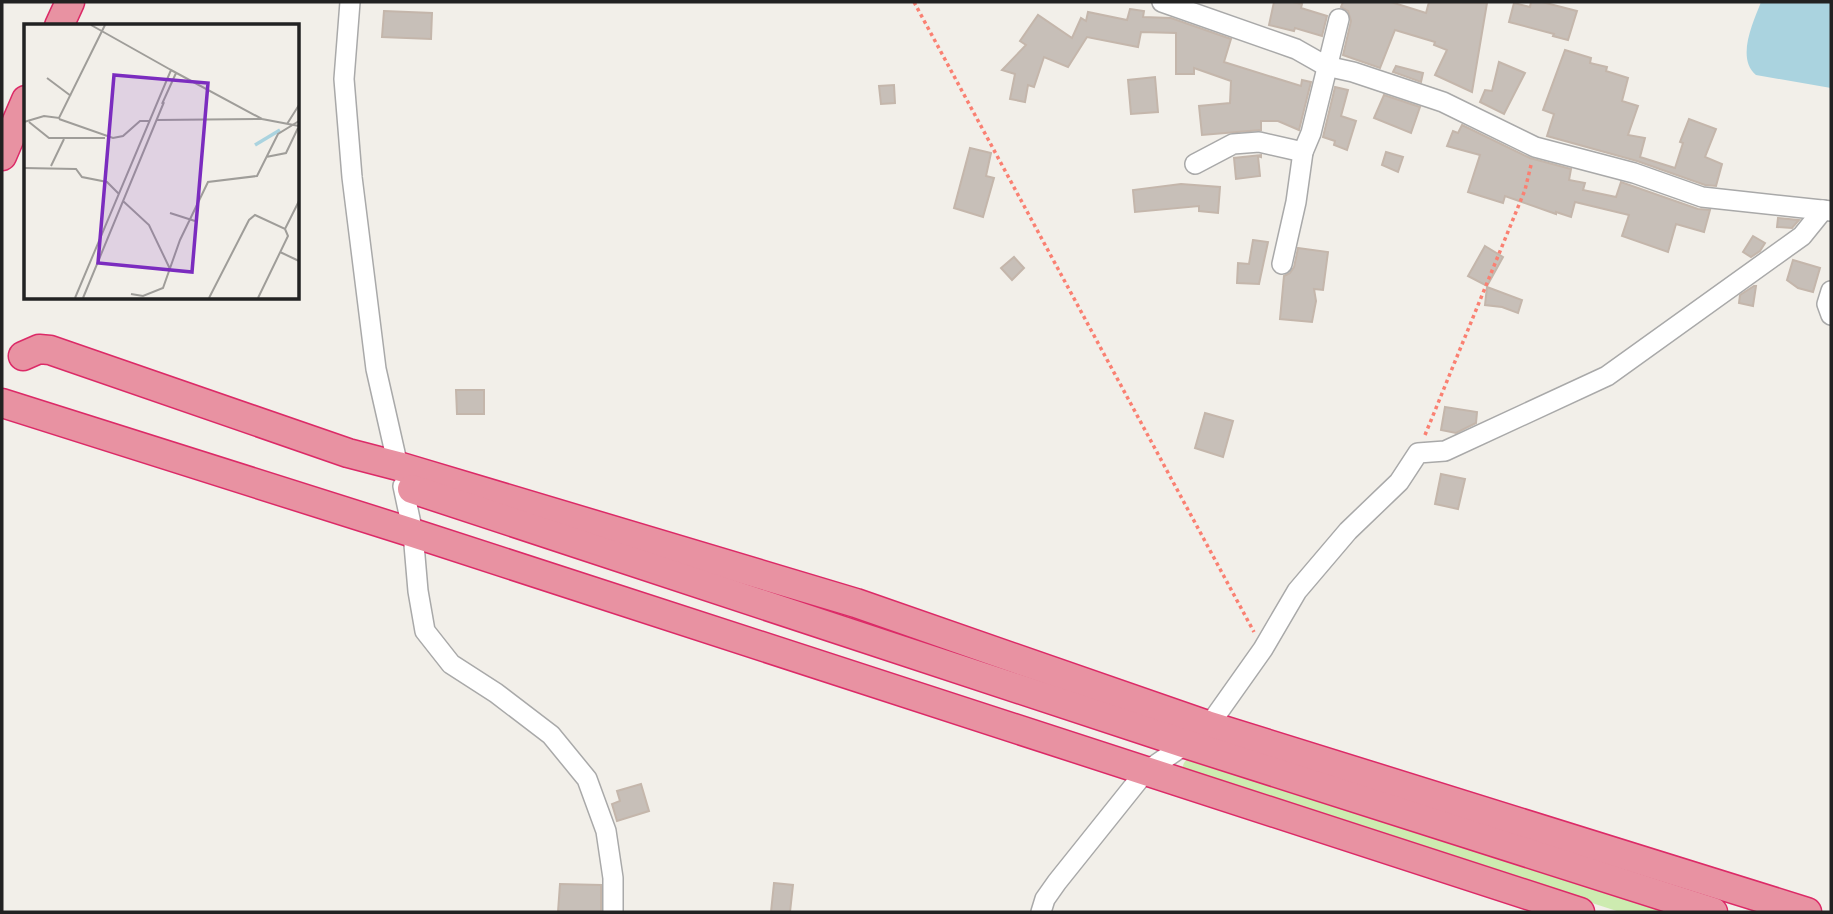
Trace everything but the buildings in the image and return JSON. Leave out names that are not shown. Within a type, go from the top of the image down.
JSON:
[{"type":"highway","points":[[60,24],[70,2]]},
{"type":"highway","points":[[2,156],[24,105]]},
{"type":"highway","points":[[12,353],[1197,734],[1713,912]]},
{"type":"highway","points":[[2,403],[413,533],[1580,912]]},
{"type":"highway","points":[[1197,734],[1807,912]]},
{"type":"street","points":[[350,2],[344,79],[352,177],[376,369],[413,533],[425,631],[451,664],[496,693],[551,735],[587,779],[606,831],[613,878],[613,912]]},
{"type":"street","points":[[1178,4],[1296,50],[1325,66],[1353,72],[1443,102],[1535,147],[1634,173],[1702,197],[1827,211]]},
{"type":"street","points":[[1282,264],[1296,202],[1303,152],[1311,133],[1325,66],[1339,19]]},
{"type":"street","points":[[1195,164],[1233,144],[1259,142],[1303,152]]},
{"type":"street","points":[[1041,912],[1045,899],[1057,882],[1145,772],[1197,734],[1263,649],[1297,591],[1348,531],[1399,482],[1418,453],[1445,451],[1607,376],[1802,236],[1827,211]]},
{"type":"street","points":[[1831,291],[1827,304],[1831,314]]},
{"type":"path","points":[[914,2],[1263,649]]},
{"type":"path","points":[[1418,453],[1525,190],[1535,147]]},
{"type":"green space","points":[[1191,757],[1678,912],[1620,912],[1183,772],[1184,763]]},
{"type":"water","points":[[1761,2],[1831,2],[1831,88],[1756,75],[1750,68],[1747,59],[1748,40]]}]
